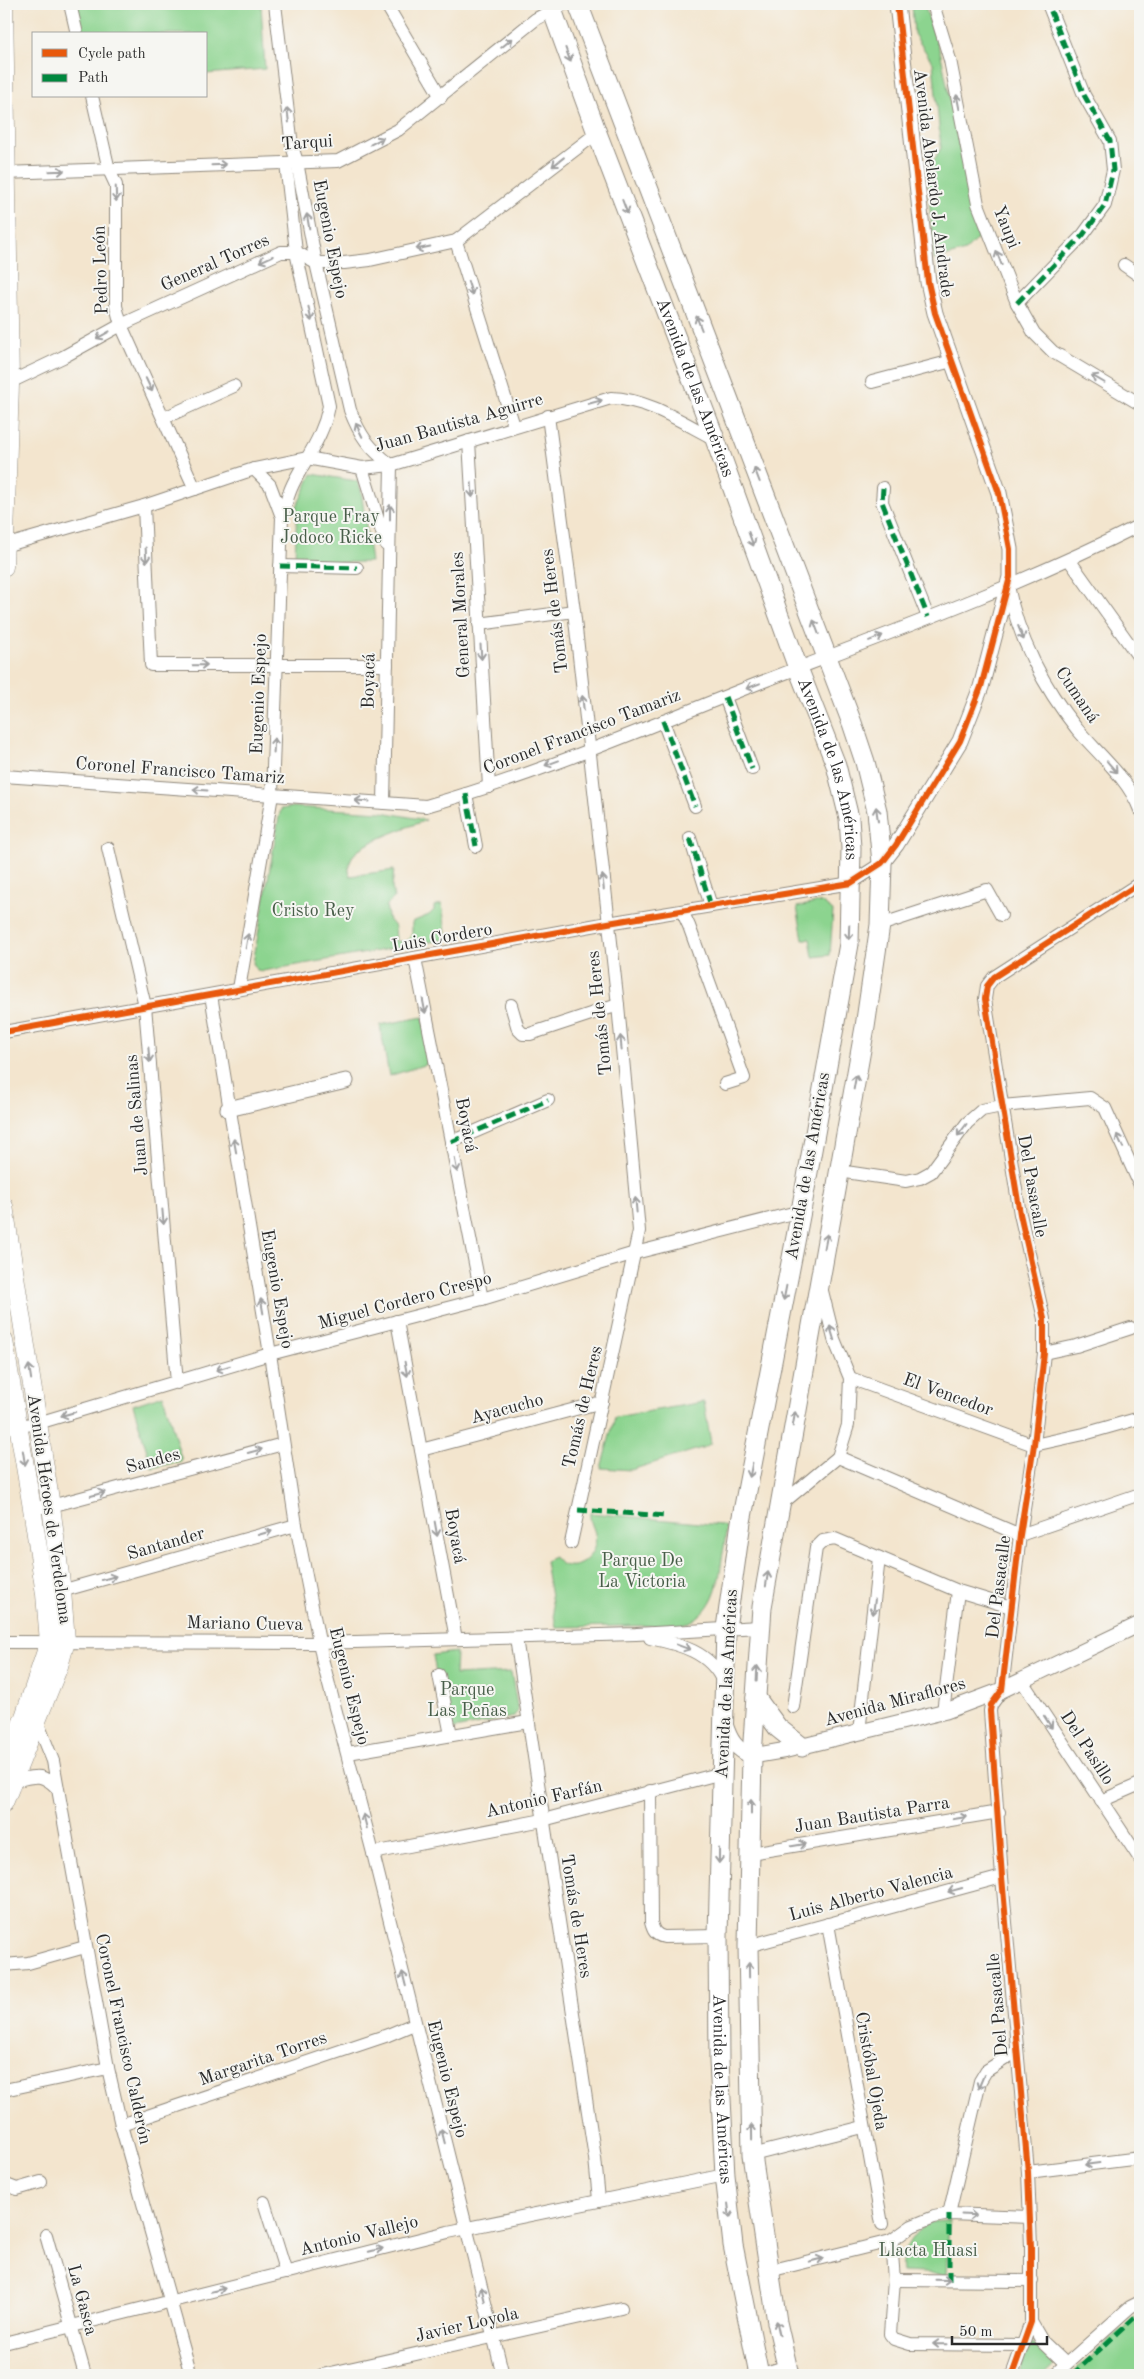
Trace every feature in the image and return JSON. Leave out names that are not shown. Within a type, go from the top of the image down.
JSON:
[{"type":"main road","points":[[4,4],[7,384],[4,567]]},
{"type":"main road","name":"Avenida de las Américas","points":[[578,4],[828,657],[865,762],[877,811],[882,863],[880,925],[865,1026],[819,1278],[759,1627],[752,1756],[748,1946],[752,2155],[769,2272],[788,2372]]},
{"type":"main road","name":"Avenida de las Américas","points":[[555,5],[597,133],[715,439],[798,668],[836,765],[849,818],[849,944],[801,1211],[741,1522],[726,1628],[718,1936],[719,2061],[725,2175],[738,2273],[759,2375]]},
{"type":"main road","name":"Avenida Héroes de Verdeloma","points":[[4,1206],[5,1227],[51,1506],[62,1591],[58,1642],[59,1666],[4,1766]]},
{"type":"main road","name":"Avenida Héroes de Verdeloma","points":[[4,1341],[45,1594],[58,1642]]},
{"type":"main road","points":[[756,1698],[778,1728],[802,1747]]},
{"type":"main road","name":"Avenida Héroes de Verdeloma","points":[[4,1803],[13,1781],[31,1719]]},
{"type":"street","points":[[70,4],[77,32]]},
{"type":"street","name":"Eugenio Espejo","points":[[239,989],[272,795],[282,518],[291,486],[316,445],[326,423],[329,406],[296,252],[292,146],[275,4]]},
{"type":"street","points":[[386,4],[441,97]]},
{"type":"street","name":"Avenida Abelardo J. Andrade","points":[[882,863],[960,741],[981,687],[1010,577],[1010,548],[999,493],[935,313],[928,282],[897,4]]},
{"type":"street","name":"Yaupi","points":[[933,4],[950,60],[978,204],[1017,302],[1034,333],[1053,352],[1140,404]]},
{"type":"street","points":[[1017,302],[1084,235],[1105,205],[1113,170],[1110,141],[1084,95],[1048,4]]},
{"type":"street","name":"Tarqui","points":[[6,173],[338,161],[398,130],[555,5]]},
{"type":"street","name":"Pedro León","points":[[92,98],[110,170],[116,185],[116,306],[121,325],[195,489]]},
{"type":"street","points":[[316,263],[370,260],[456,241],[597,133]]},
{"type":"street","name":"Eugenio Espejo","points":[[292,162],[350,410],[359,433],[373,452],[391,466]]},
{"type":"street","points":[[456,241],[514,426]]},
{"type":"street","name":"General Torres","points":[[7,384],[121,325],[281,252],[296,252],[316,263]]},
{"type":"street","points":[[1124,265],[1140,276]]},
{"type":"street","points":[[872,382],[952,361]]},
{"type":"street","points":[[164,418],[234,386]]},
{"type":"street","name":"Juan Bautista Aguirre","points":[[4,546],[144,506],[254,469],[307,458],[362,468],[391,466],[598,400],[621,398],[646,405],[715,439]]},
{"type":"street","name":"Tomás de Heres","points":[[548,416],[574,611],[588,750],[618,1005],[639,1231],[636,1253],[571,1543]]},
{"type":"street","name":"General Morales","points":[[469,441],[490,786]]},
{"type":"street","name":"Boyacá","points":[[384,803],[391,466]]},
{"type":"street","name":"Boyacá","points":[[362,468],[390,559]]},
{"type":"street","name":"Eugenio Espejo","points":[[254,469],[270,485],[282,518]]},
{"type":"street","points":[[883,488],[882,502],[928,617]]},
{"type":"street","points":[[144,506],[152,665],[387,665]]},
{"type":"street","name":"Coronel Francisco Tamariz","points":[[4,776],[426,806],[490,786],[588,750],[828,657],[1070,560],[1140,525]]},
{"type":"street","points":[[1070,560],[1140,659]]},
{"type":"street","points":[[280,566],[357,568]]},
{"type":"street","name":"Cumaná","points":[[1008,586],[1020,630],[1058,703],[1078,730],[1115,770],[1140,810]]},
{"type":"street","points":[[479,624],[574,611]]},
{"type":"street","points":[[725,697],[752,769]]},
{"type":"street","points":[[663,721],[695,806]]},
{"type":"street","points":[[466,794],[476,846]]},
{"type":"street","points":[[690,838],[711,906]]},
{"type":"street","name":"Juan de Salinas","points":[[108,848],[145,1006],[177,1383]]},
{"type":"street","name":"Luis Cordero","points":[[4,1032],[608,923],[850,883],[882,863]]},
{"type":"street","name":"Del Pasacalle","points":[[1012,2375],[1024,2345],[1030,2322],[1032,2281],[1028,2172],[1002,1877],[999,1812],[990,1711],[991,1705],[1002,1690],[1020,1535],[1034,1445],[1044,1353],[1044,1319],[1020,1214],[985,999],[987,986],[994,977],[1140,883]]},
{"type":"street","points":[[880,925],[987,890],[1001,915]]},
{"type":"street","points":[[682,912],[689,926],[744,1078],[725,1084]]},
{"type":"street","name":"Boyacá","points":[[415,958],[482,1299]]},
{"type":"street","name":"Eugenio Espejo","points":[[210,995],[270,1354],[296,1525],[319,1643],[503,2375]]},
{"type":"street","points":[[511,1005],[518,1029],[523,1034],[530,1034],[618,1005]]},
{"type":"street","points":[[228,1109],[346,1081]]},
{"type":"street","points":[[839,1171],[906,1182],[920,1178],[931,1172],[967,1123],[982,1110],[1002,1106],[1090,1098],[1105,1108],[1140,1185]]},
{"type":"street","points":[[451,1142],[548,1100]]},
{"type":"street","name":"Miguel Cordero Crespo","points":[[19,1426],[38,1423],[270,1354],[482,1299],[636,1253],[801,1211]]},
{"type":"street","points":[[779,1506],[838,1457],[848,1425],[850,1378],[832,1330],[819,1278]]},
{"type":"street","name":"Boyacá","points":[[398,1321],[456,1639]]},
{"type":"street","points":[[1044,1353],[1076,1346],[1131,1328]]},
{"type":"street","name":"El Vencedor","points":[[850,1378],[1034,1445]]},
{"type":"street","name":"Ayacucho","points":[[421,1450],[602,1402]]},
{"type":"street","points":[[1034,1445],[1084,1434],[1140,1418]]},
{"type":"street","name":"Sandes","points":[[32,1508],[51,1506],[283,1444]]},
{"type":"street","points":[[838,1457],[1020,1535],[1140,1494]]},
{"type":"street","name":"Santander","points":[[45,1594],[62,1591],[296,1525]]},
{"type":"street","points":[[793,1707],[816,1548],[822,1541],[835,1539],[958,1591],[1011,1607]]},
{"type":"street","points":[[858,1732],[879,1558]]},
{"type":"street","points":[[943,1712],[958,1591]]},
{"type":"street","name":"Avenida Miraflores","points":[[752,1756],[802,1747],[943,1712],[1022,1682],[1140,1624]]},
{"type":"street","name":"Mariano Cueva","points":[[4,1642],[319,1643],[636,1634],[759,1627]]},
{"type":"street","name":"Mariano Cueva","points":[[636,1634],[692,1650],[716,1667],[725,1686]]},
{"type":"street","name":"Tomás de Heres","points":[[516,1638],[595,2158],[599,2200]]},
{"type":"street","points":[[439,1675],[451,1735]]},
{"type":"street","name":"Del Pasillo","points":[[1022,1682],[1140,1859]]},
{"type":"street","name":"Coronel Francisco Calderón","points":[[31,1719],[53,1761],[108,2068],[122,2126],[191,2375]]},
{"type":"street","points":[[724,1720],[729,1737],[736,1746],[752,1756]]},
{"type":"street","points":[[348,1753],[528,1722]]},
{"type":"street","name":"Antonio Farfán","points":[[373,1853],[543,1820],[722,1773]]},
{"type":"street","points":[[13,1781],[38,1776],[48,1779],[57,1788]]},
{"type":"street","points":[[1101,1801],[1140,1784]]},
{"type":"street","points":[[650,1791],[651,1922],[653,1929],[659,1936],[664,1937],[718,1936]]},
{"type":"street","name":"Juan Bautista Parra","points":[[751,1853],[999,1812]]},
{"type":"street","name":"Luis Alberto Valencia","points":[[748,1946],[1002,1877]]},
{"type":"street","name":"Cristóbal Ojeda","points":[[828,1924],[863,2127],[882,2224]]},
{"type":"street","points":[[4,1966],[28,1963],[85,1947]]},
{"type":"street","name":"Margarita Torres","points":[[122,2126],[388,2035],[414,2024]]},
{"type":"street","points":[[949,2214],[980,2081],[986,2071],[1017,2052]]},
{"type":"street","points":[[4,2090],[108,2068]]},
{"type":"street","points":[[752,2155],[863,2127]]},
{"type":"street","points":[[1028,2172],[1140,2158]]},
{"type":"street","name":"Antonio Vallejo","points":[[4,2343],[448,2232],[725,2175]]},
{"type":"street","points":[[4,2184],[16,2189],[41,2182]]},
{"type":"street","points":[[264,2202],[286,2273]]},
{"type":"street","points":[[769,2272],[891,2241],[921,2222],[949,2214],[1029,2217]]},
{"type":"street","name":"La Gasca","points":[[46,2235],[85,2375]]},
{"type":"street","points":[[891,2241],[894,2280],[890,2334],[894,2339],[910,2344],[1024,2345]]},
{"type":"street","points":[[894,2280],[1032,2281]]},
{"type":"street","points":[[1054,2375],[1130,2307],[1140,2302]]},
{"type":"street","name":"Javier Loyola","points":[[322,2375],[621,2308]]},
{"type":"street","points":[[1030,2322],[1042,2341],[1066,2364]]},
{"type":"street","points":[[764,2375],[788,2372]]},
{"type":"green space","points":[[74,4],[261,4],[265,69],[208,74],[208,32],[81,32]]},
{"type":"green space","points":[[912,4],[924,4],[941,55],[978,238],[965,251],[934,260],[927,172],[941,148],[933,63],[914,34]]},
{"type":"green space","name":"Parque Fray Jodoco Ricke","points":[[312,474],[357,481],[361,490],[371,562],[301,563],[295,559],[297,506]]},
{"type":"green space","name":"Cristo Rey","points":[[293,807],[382,812],[426,820],[397,831],[357,851],[350,862],[349,874],[350,876],[394,870],[392,887],[394,898],[386,906],[389,921],[395,926],[396,941],[406,942],[412,935],[412,922],[429,915],[434,910],[434,906],[442,904],[447,939],[263,971],[257,970],[253,963],[279,817],[281,809]]},
{"type":"green space","points":[[821,902],[833,911],[830,955],[813,957],[810,939],[803,939],[797,907]]},
{"type":"green space","points":[[423,1017],[430,1063],[389,1076],[380,1025]]},
{"type":"green space","points":[[163,1395],[182,1461],[152,1468],[133,1405]]},
{"type":"green space","points":[[704,1402],[711,1443],[705,1447],[631,1470],[601,1468],[615,1417]]},
{"type":"green space","name":"Parque De La Victoria","points":[[590,1513],[726,1527],[719,1579],[713,1598],[708,1606],[701,1614],[683,1625],[556,1627],[545,1561],[554,1557],[566,1566],[572,1566],[578,1565],[589,1557],[593,1551],[596,1539]]},
{"type":"green space","name":"Parque Las Peñas","points":[[456,1652],[455,1675],[511,1672],[518,1711],[513,1717],[445,1731],[433,1655]]},
{"type":"green space","name":"Llacta Huasi","points":[[949,2221],[946,2274],[902,2272],[903,2258],[908,2243],[918,2231],[930,2223]]},
{"type":"green space","points":[[1140,2315],[1140,2375],[1071,2375],[1134,2318]]},
{"type":"green space","points":[[1030,2341],[1054,2365],[1043,2375],[1019,2375]]},
{"type":"marked path","points":[[1017,303],[1083,235],[1105,205],[1113,170],[1110,141],[1084,95],[1048,4]]},
{"type":"marked path","points":[[883,488],[882,502],[928,617]]},
{"type":"marked path","points":[[280,566],[357,568]]},
{"type":"marked path","points":[[725,697],[752,769]]},
{"type":"marked path","points":[[663,721],[695,806]]},
{"type":"marked path","points":[[466,794],[476,846]]},
{"type":"marked path","points":[[690,838],[711,906]]},
{"type":"marked path","points":[[451,1142],[548,1100]]},
{"type":"marked path","points":[[578,1510],[667,1516]]},
{"type":"marked path","points":[[949,2214],[949,2281]]},
{"type":"marked path","points":[[1072,2375],[1134,2318],[1140,2315]]},
{"type":"cycle path","points":[[4,1032],[608,923],[851,883],[882,863],[896,845],[960,741],[981,687],[1010,577],[1010,549],[999,493],[935,313],[928,282],[897,4]]},
{"type":"cycle path","points":[[1012,2375],[1031,2322],[1031,2247],[1028,2172],[1002,1877],[990,1711],[991,1705],[1002,1690],[1020,1535],[1034,1445],[1044,1353],[1044,1319],[1020,1214],[985,999],[987,986],[994,977],[1140,883]]}]
